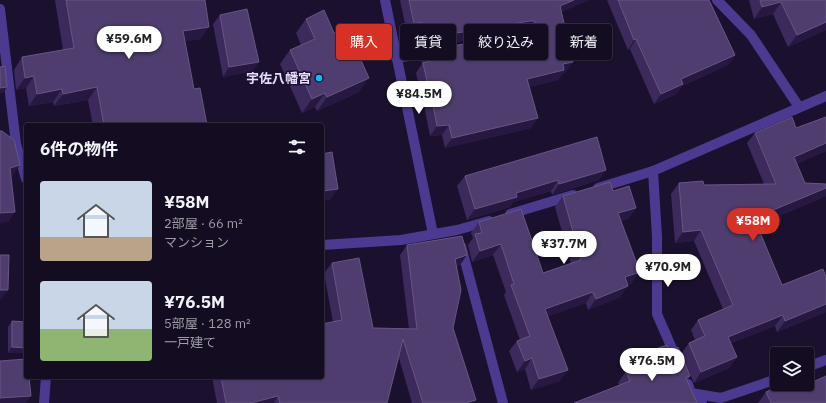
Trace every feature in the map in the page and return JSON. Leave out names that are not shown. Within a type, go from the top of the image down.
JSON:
[{"type":"street","points":[[385,0],[433,234]]},
{"type":"street","points":[[717,0],[751,35],[799,107]]},
{"type":"street","points":[[0,9],[16,144],[24,172]]},
{"type":"street","points":[[396,58],[400,57]]},
{"type":"street","points":[[324,245],[400,240],[457,230],[653,171],[826,96]]},
{"type":"street","points":[[6,136],[24,148]]},
{"type":"street","points":[[653,171],[657,237],[657,314],[691,393],[702,403]]},
{"type":"street","points":[[457,230],[503,403]]},
{"type":"street","points":[[814,364],[826,360]]},
{"type":"street","points":[[44,403],[46,379]]},
{"type":"street","points":[[691,393],[721,398],[770,381]]},
{"type":"building","points":[[66,0],[205,0],[209,27],[183,31],[194,89],[200,88],[207,123],[104,123],[97,87],[63,94],[62,89],[37,94],[34,76],[25,78],[22,57],[74,48]]},
{"type":"building","points":[[409,0],[574,0],[560,6],[564,24],[556,24],[556,60],[573,60],[573,62],[563,64],[564,70],[527,79],[538,118],[452,138],[449,125],[437,126],[423,63],[431,60],[456,60],[456,45],[464,44],[464,60],[548,60],[548,24],[536,24],[534,21],[530,21],[512,24],[464,24],[464,32],[456,33],[456,24],[422,24],[422,22],[414,24]]},
{"type":"building","points":[[618,0],[709,0],[735,55],[681,79],[683,84],[661,94],[636,39],[634,40]]},
{"type":"building","points":[[760,0],[826,0],[826,22],[797,35],[781,2],[762,7]]},
{"type":"building","points":[[247,9],[259,62],[229,67],[220,15]]},
{"type":"building","name":"宇佐八幡宮","points":[[324,10],[334,33],[336,32],[336,60],[361,60],[369,78],[327,97],[325,93],[312,99],[290,50],[315,39],[306,19]]},
{"type":"building","points":[[5,66],[7,87],[0,88],[0,67]]},
{"type":"building","points":[[792,117],[796,128],[826,117],[826,143],[794,157],[805,183],[826,184],[826,188],[754,218],[782,285],[823,269],[826,277],[826,304],[785,321],[783,315],[728,337],[737,357],[701,372],[689,343],[705,336],[698,320],[733,305],[701,230],[683,232],[679,183],[703,181],[704,185],[776,184],[755,133]]},
{"type":"building","points":[[0,131],[14,140],[20,165],[10,168],[15,212],[0,213]]},
{"type":"building","points":[[597,137],[606,170],[559,184],[558,180],[516,193],[517,197],[475,209],[465,176]]},
{"type":"building","points":[[332,152],[338,189],[324,191],[324,154]]},
{"type":"building","points":[[610,182],[613,191],[629,186],[636,208],[618,213],[640,272],[625,277],[628,286],[596,299],[593,292],[545,309],[568,370],[539,379],[532,358],[525,361],[517,341],[530,336],[511,285],[514,284],[501,244],[480,251],[475,234],[482,233],[479,222],[521,209],[543,273],[581,260],[563,196]]},
{"type":"building","points":[[462,236],[467,255],[455,259],[461,290],[453,328],[476,400],[465,403],[423,403],[403,339],[387,403],[280,403],[278,396],[251,403],[226,403],[221,379],[324,379],[324,324],[342,320],[332,263],[359,258],[373,328],[417,329],[407,245]]},
{"type":"building","points":[[0,255],[9,255],[8,290],[0,290]]},
{"type":"building","points":[[12,321],[24,322],[24,348],[12,347]]},
{"type":"building","points":[[667,345],[669,351],[678,347],[690,376],[686,378],[697,403],[574,403],[630,381],[626,371],[651,361],[647,352]]},
{"type":"building","points":[[24,359],[24,379],[29,379],[31,396],[0,398],[0,361]]},
{"type":"building","points":[[826,376],[826,403],[771,403],[766,392],[770,390],[814,391],[814,379],[815,381]]},
{"type":"place","name":"宇佐八幡宮","points":[[319,78]]}]
